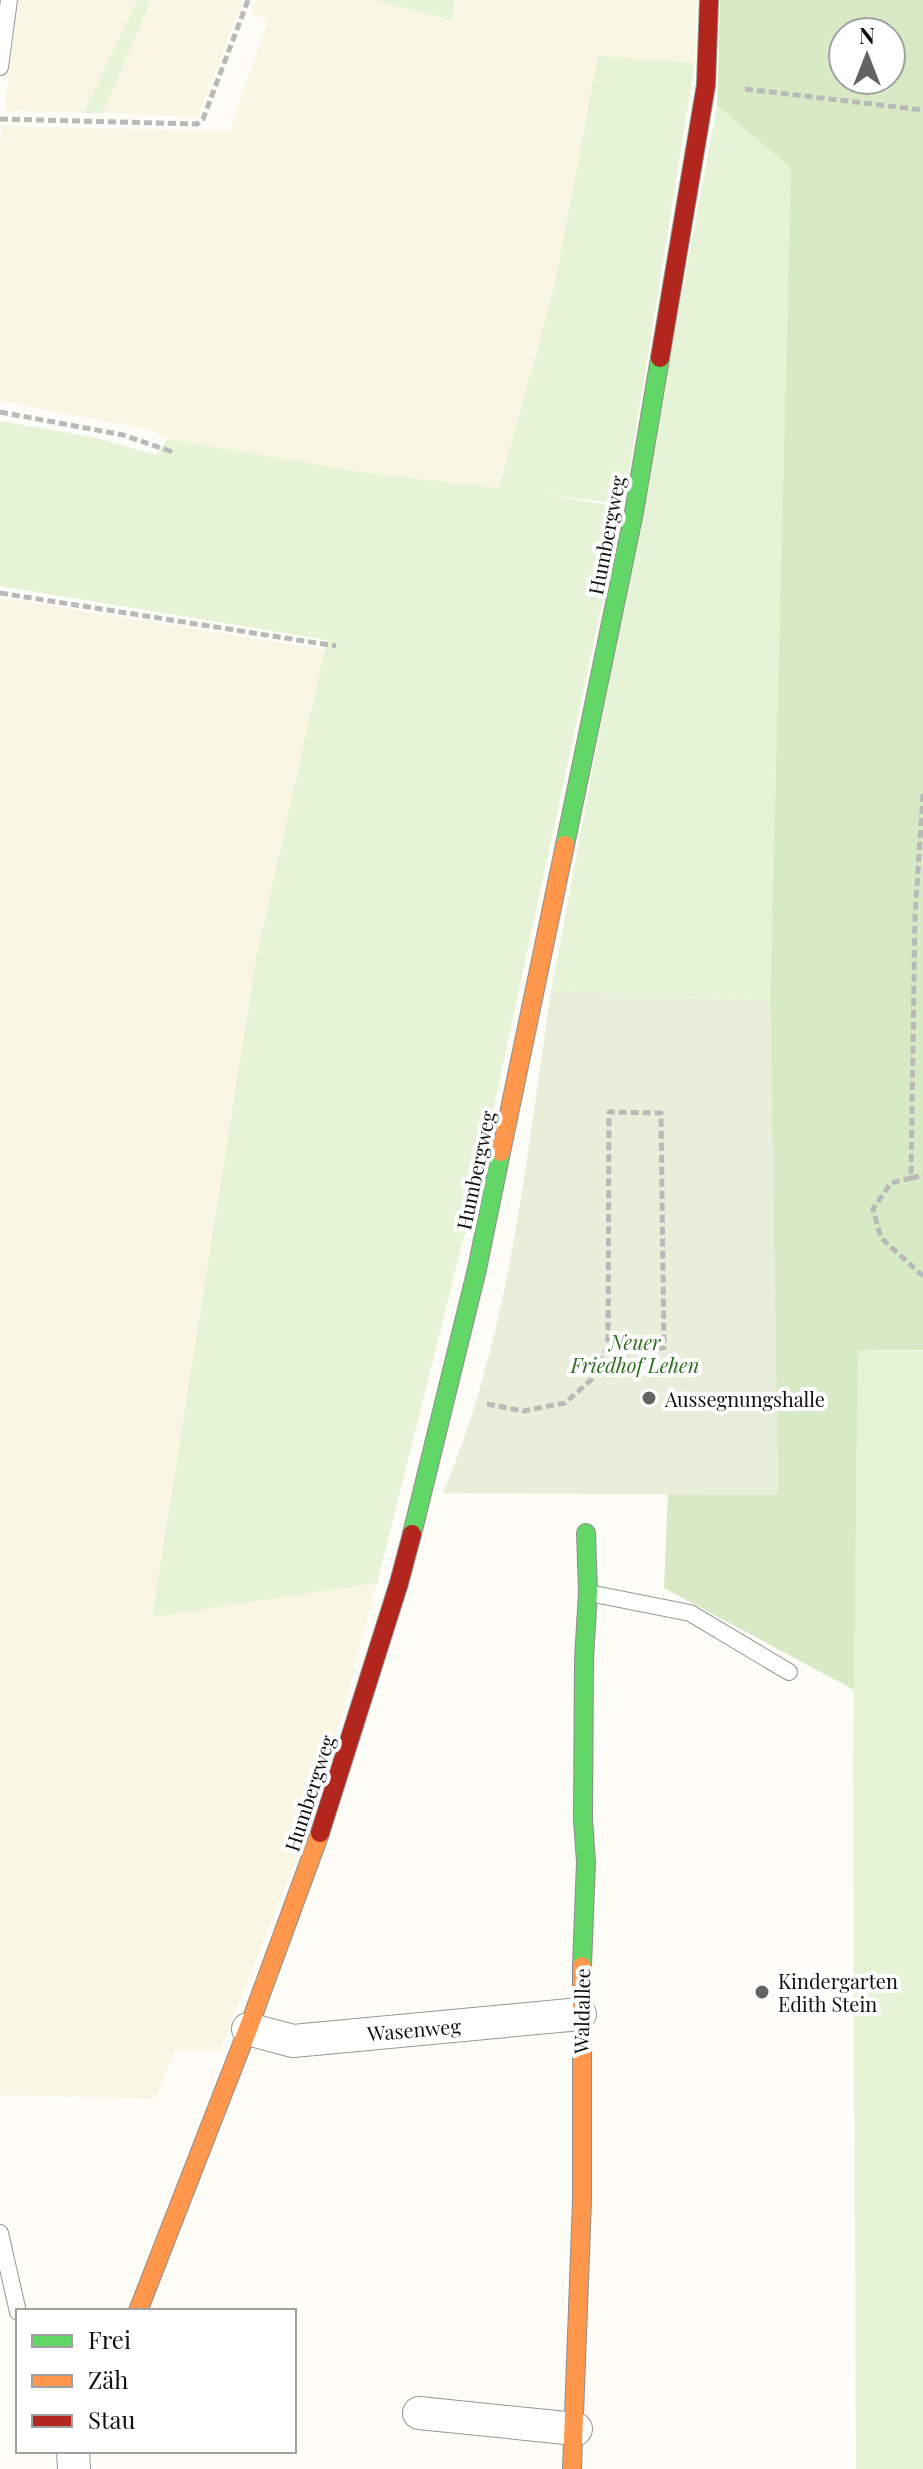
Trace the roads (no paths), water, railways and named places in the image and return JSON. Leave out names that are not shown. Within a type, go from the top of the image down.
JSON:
[{"type":"street","name":"Humbergweg","points":[[139,2309],[248,2029],[343,1764],[399,1583],[446,1396],[477,1269],[631,527],[706,85],[709,0]]},
{"type":"street","name":"Waldallee","points":[[572,2469],[576,2429],[582,2201],[580,2014],[586,1862],[586,1533]]},
{"type":"street","name":"Wasenweg","points":[[248,2029],[293,2041],[580,2014]]},
{"type":"street","points":[[419,2413],[576,2429]]},
{"type":"lane","points":[[0,67],[9,0]]},
{"type":"lane","points":[[588,1592],[690,1613],[789,1672]]},
{"type":"lane","points":[[0,2233],[17,2309]]},
{"type":"place","name":"Aussegnungshalle","points":[[649,1398]]},
{"type":"place","name":"Kindergarten Edith Stein","points":[[762,1992]]},
{"type":"park label","name":"Neuer Friedhof Lehen","points":[[635,1352]]}]
